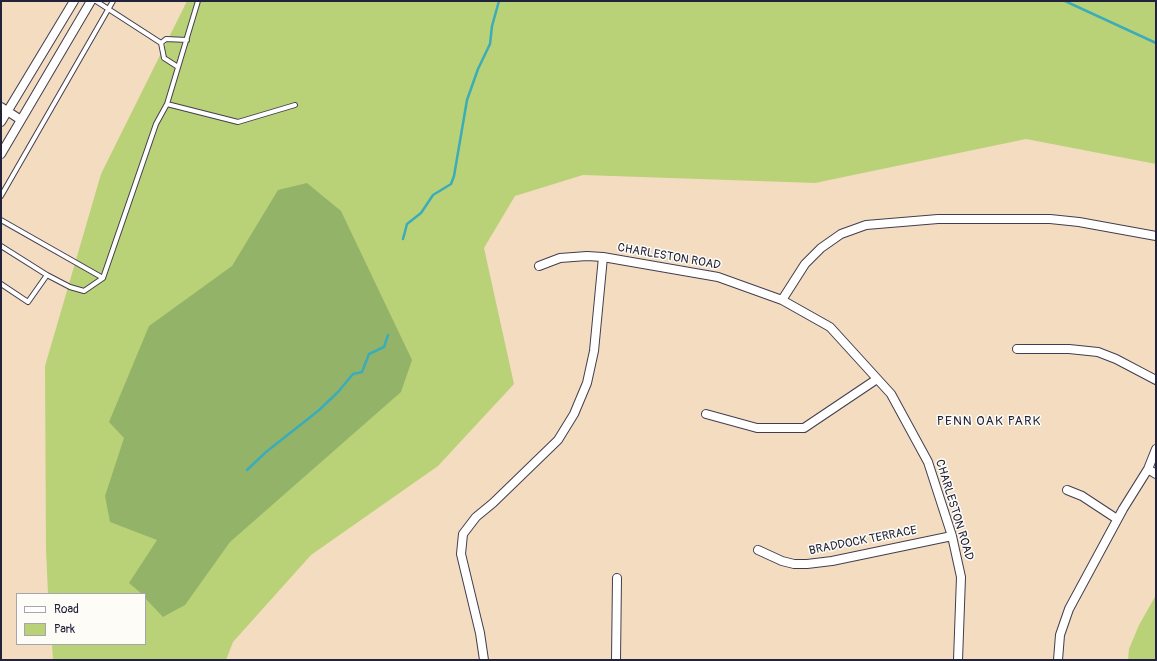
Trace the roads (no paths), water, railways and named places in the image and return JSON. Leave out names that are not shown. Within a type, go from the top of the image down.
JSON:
[{"type":"street","points":[[1,122],[4,109],[74,1]]},
{"type":"street","points":[[1,154],[4,141],[21,120],[91,1]]},
{"type":"street","points":[[4,109],[21,120]]},
{"type":"street","points":[[782,300],[805,264],[821,248],[841,234],[866,225],[938,219],[1050,219],[1079,222],[1156,236]]},
{"type":"street","name":"CHARLESTON ROAD","points":[[539,266],[551,261],[569,257],[603,257],[718,276],[782,300],[830,328],[891,394],[928,462],[952,536],[961,576],[958,660]]},
{"type":"street","points":[[484,660],[480,633],[461,554],[463,534],[476,517],[493,503],[558,440],[574,414],[587,383],[594,351],[603,257]]},
{"type":"street","points":[[1017,349],[1069,348],[1098,352],[1116,359],[1156,380]]},
{"type":"street","points":[[706,414],[757,428],[804,428],[877,379]]},
{"type":"street","points":[[1058,660],[1060,635],[1069,609],[1117,519],[1148,469],[1156,449]]},
{"type":"street","points":[[1148,469],[1156,474]]},
{"type":"street","points":[[1067,490],[1082,496],[1117,519]]},
{"type":"street","name":"BRADDOCK TERRACE","points":[[758,550],[782,561],[794,564],[808,564],[832,561],[952,536]]},
{"type":"street","points":[[616,660],[617,578]]},
{"type":"lane","points":[[96,1],[162,43]]},
{"type":"lane","points":[[1,196],[113,1]]},
{"type":"lane","points":[[1,246],[47,276],[70,287],[84,291],[103,278],[156,124],[167,104],[198,1]]},
{"type":"lane","points":[[162,43],[166,39],[187,40]]},
{"type":"lane","points":[[162,43],[164,58],[178,67]]},
{"type":"lane","points":[[167,104],[238,122],[296,105]]},
{"type":"lane","points":[[1,220],[103,278]]},
{"type":"lane","points":[[1,284],[28,302],[47,276]]},
{"type":"waterway","points":[[403,239],[407,224],[421,213],[433,195],[451,184],[454,176],[467,100],[478,69],[490,44],[492,26],[499,1]]},
{"type":"waterway","points":[[1065,1],[1156,43]]},
{"type":"waterway","points":[[247,470],[266,452],[318,411],[338,392],[353,374],[362,372],[369,354],[384,347],[388,335]]},
{"type":"district","name":"PENN OAK PARK","points":[[989,422]]}]
